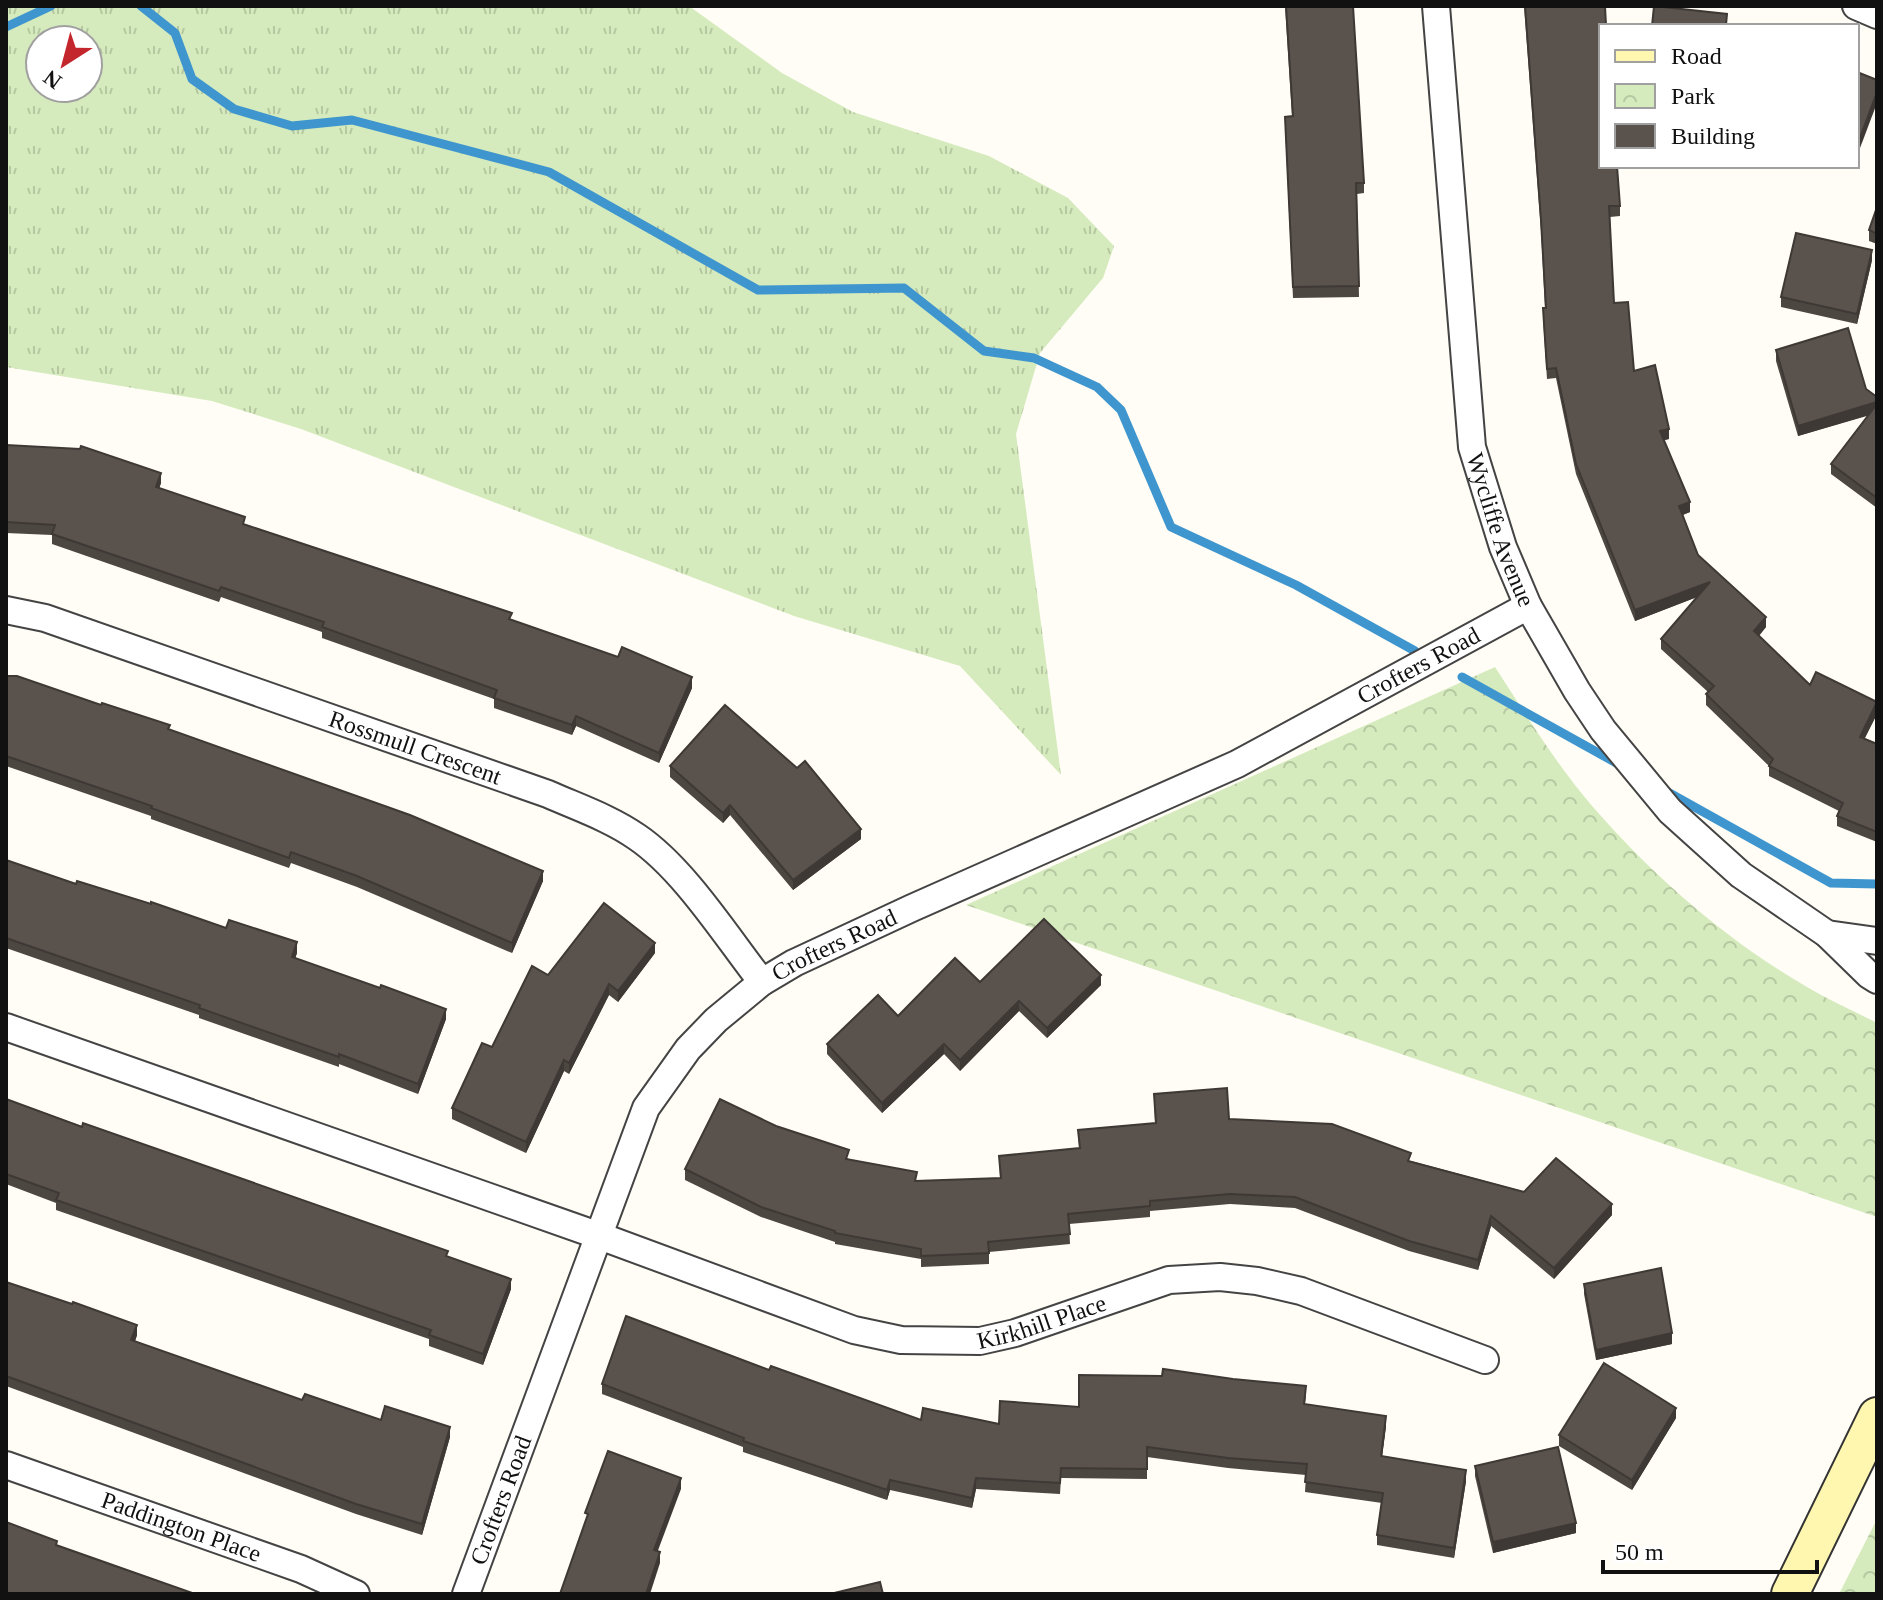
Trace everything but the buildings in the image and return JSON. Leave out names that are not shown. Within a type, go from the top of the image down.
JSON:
[{"type":"street","name":"Wycliffe Avenue","points":[[1436,6],[1472,447],[1503,547],[1528,606],[1603,730],[1670,811],[1741,875],[1827,934],[1877,980]]},
{"type":"street","points":[[1856,6],[1877,15]]},
{"type":"street","name":"Crofters Road","points":[[466,1594],[646,1108],[688,1049],[716,1020],[762,982],[794,963],[1237,764],[1528,606]]},
{"type":"street","name":"Rossmull Crescent","points":[[6,610],[74,628],[548,794],[607,820],[638,837],[663,859],[700,901],[762,982]]},
{"type":"street","name":"Wycliffe Avenue","points":[[1827,934],[1877,941]]},
{"type":"street","points":[[6,1027],[597,1235]]},
{"type":"street","name":"Kirkhill Place","points":[[597,1235],[854,1330],[901,1340],[980,1341],[1015,1333],[1169,1280],[1220,1277],[1301,1291],[1485,1360]]},
{"type":"street","points":[[1790,1594],[1877,1416]]},
{"type":"street","name":"Paddington Place","points":[[6,1465],[301,1569],[356,1594]]},
{"type":"green space","points":[[6,6],[689,6],[782,73],[853,112],[989,156],[1068,198],[1114,246],[1103,278],[1040,353],[1016,434],[1061,775],[960,666],[794,616],[301,429],[212,401],[6,367]]},
{"type":"green space","points":[[1495,667],[1579,791],[1666,882],[1720,928],[1777,969],[1877,1023],[1877,1217],[966,905]]},
{"type":"green space","points":[[1877,1519],[1877,1594],[1839,1594]]},
{"type":"waterway","points":[[6,27],[51,6]]},
{"type":"waterway","points":[[141,6],[175,33],[192,79],[234,109],[292,126],[352,120],[549,172],[758,290],[904,288],[984,351],[1034,358],[1097,387],[1121,410],[1171,527],[1296,585],[1415,651]]},
{"type":"waterway","points":[[1462,677],[1620,765]]},
{"type":"waterway","points":[[1664,790],[1831,883],[1877,884]]}]
